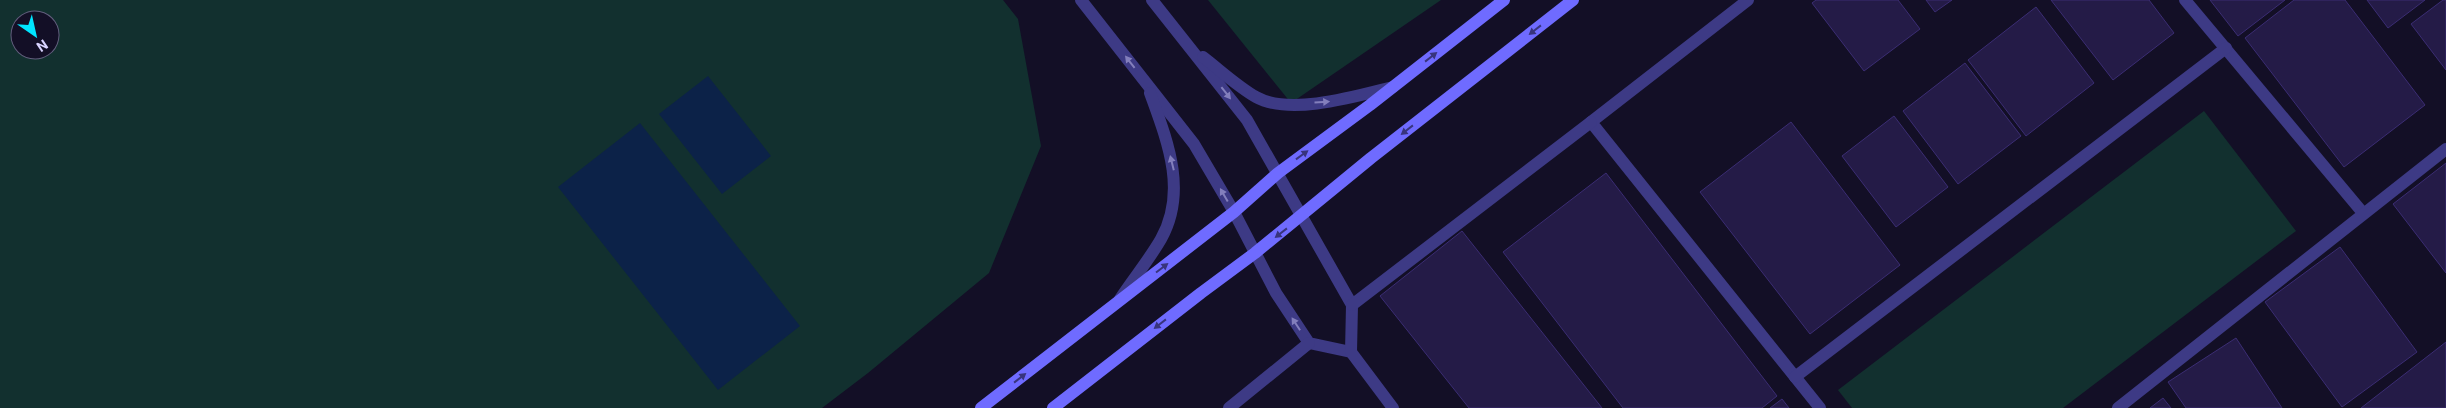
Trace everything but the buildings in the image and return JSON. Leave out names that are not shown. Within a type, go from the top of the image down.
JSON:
[{"type":"main road","points":[[981,408],[1234,212],[1278,173],[1393,87],[1504,0]]},
{"type":"main road","points":[[1053,408],[1302,217],[1371,158],[1574,0]]},
{"type":"street","points":[[1081,0],[1194,144],[1234,212],[1276,293],[1309,343],[1351,352]]},
{"type":"street","points":[[1152,0],[1247,120],[1352,305],[1351,352],[1393,408]]},
{"type":"street","points":[[1352,305],[1748,0]]},
{"type":"street","points":[[2186,0],[2363,213]]},
{"type":"street","points":[[1187,45],[1257,98],[1288,105],[1338,102],[1393,87]]},
{"type":"street","points":[[1795,377],[2226,48]]},
{"type":"street","points":[[1118,301],[1162,238],[1173,205],[1175,175],[1164,133],[1146,82]]},
{"type":"street","points":[[1591,122],[1820,408]]},
{"type":"street","points":[[2118,408],[2446,149]]},
{"type":"street","points":[[1230,408],[1309,343]]},
{"type":"green space","points":[[0,0],[1003,0],[1018,19],[1041,146],[989,273],[868,373],[822,408],[0,408]]},
{"type":"green space","points":[[1208,0],[1441,0],[1291,103]]},
{"type":"green space","points":[[2204,111],[2296,231],[2063,408],[1852,408],[1838,390]]},
{"type":"water","points":[[708,76],[771,156],[722,194],[659,114]]},
{"type":"water","points":[[640,123],[800,326],[718,390],[558,187]]}]
